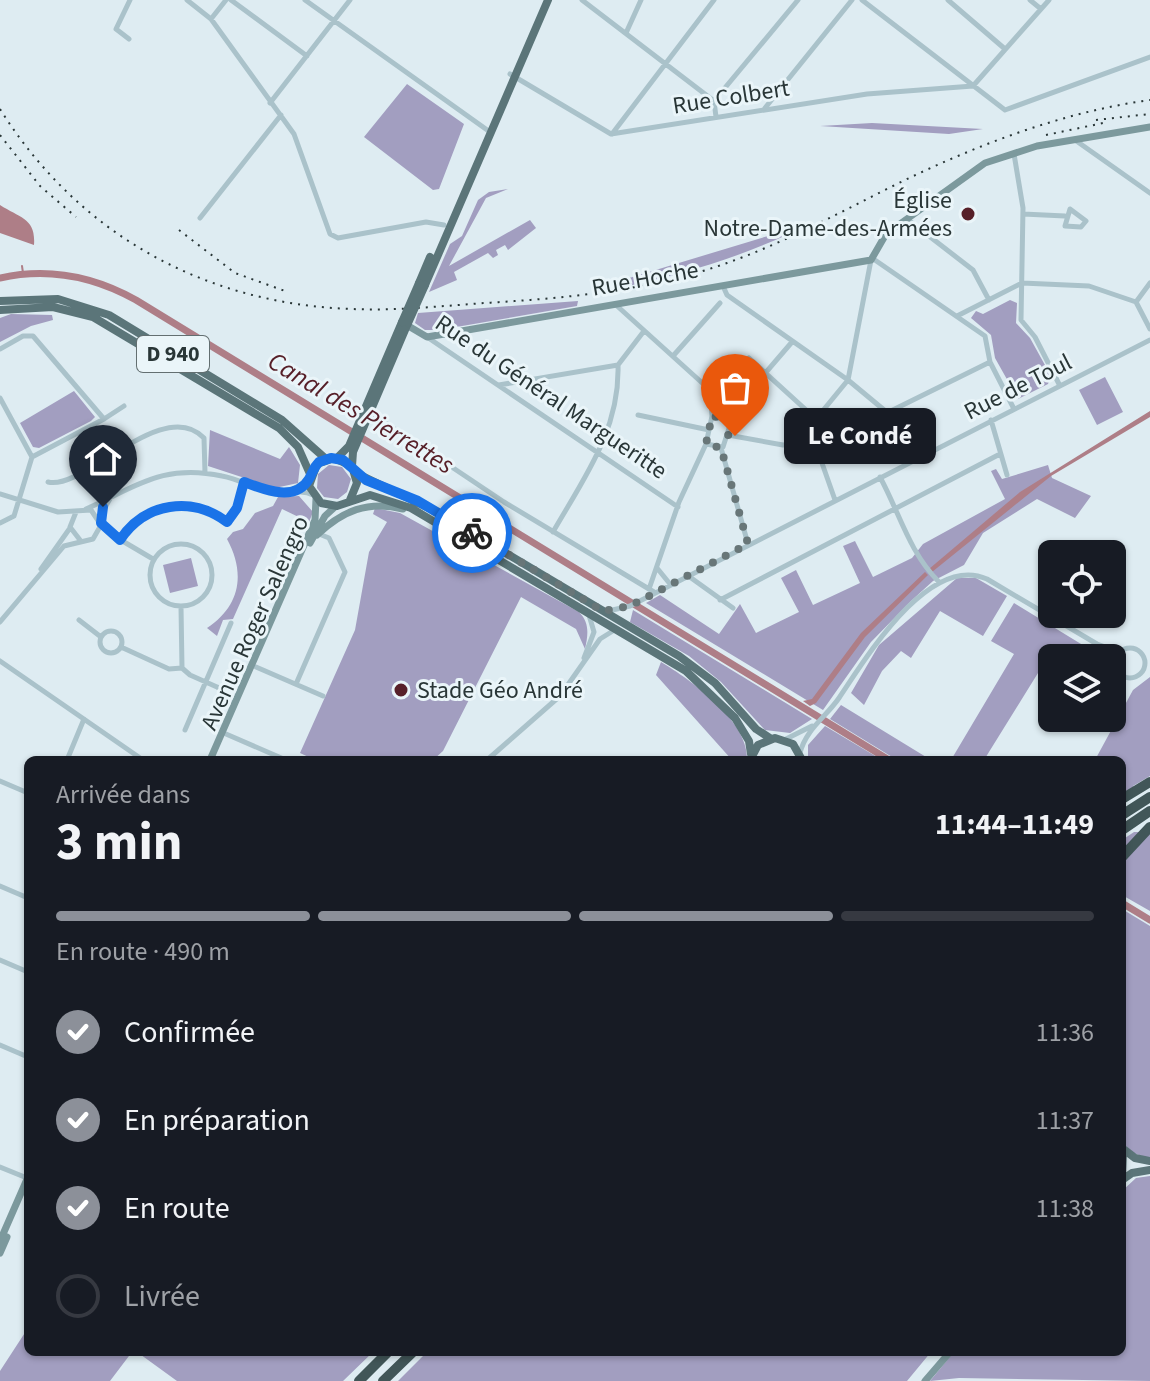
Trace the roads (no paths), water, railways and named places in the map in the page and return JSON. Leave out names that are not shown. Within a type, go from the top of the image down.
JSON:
[{"type":"highway","points":[[1126,797],[1150,782]]},
{"type":"highway","points":[[1126,812],[1150,797]]},
{"type":"highway","points":[[1126,827],[1150,811]]},
{"type":"highway","points":[[1126,853],[1150,827]]},
{"type":"highway","points":[[359,1381],[384,1356]]},
{"type":"highway","points":[[383,1381],[409,1356]]},
{"type":"main road","points":[[350,500],[357,486],[353,445],[545,0]]},
{"type":"main road","points":[[871,258],[879,241],[976,168],[1013,153],[1150,127]]},
{"type":"main road","points":[[422,284],[444,225],[488,131]]},
{"type":"main road","name":"Rue Hoche","points":[[427,337],[871,258]]},
{"type":"main road","name":"D 940","points":[[0,301],[58,299],[109,315],[282,420],[326,459]]},
{"type":"main road","name":"D 940","points":[[0,310],[58,307],[108,324],[279,428],[298,447],[310,476]]},
{"type":"main road","name":"Rue du Général Margueritte","points":[[405,323],[427,337]]},
{"type":"main road","points":[[353,445],[337,458],[326,459],[310,476],[314,497],[336,506],[364,495],[382,496],[433,519],[686,671],[711,692],[743,730],[751,756]]},
{"type":"main road","points":[[337,458],[607,611],[699,671],[756,729],[770,738],[786,739],[801,756]]},
{"type":"main road","name":"Avenue Roger Salengro","points":[[214,756],[237,696],[315,520],[314,497]]},
{"type":"main road","name":"Avenue Roger Salengro","points":[[215,756],[226,734],[237,696],[256,667],[310,543],[325,516],[336,506]]},
{"type":"main road","points":[[310,543],[344,513],[370,506],[395,507],[433,519]]},
{"type":"main road","points":[[752,756],[758,745],[770,738]]},
{"type":"main road","points":[[1126,1152],[1150,1161]]},
{"type":"main road","points":[[1126,1177],[1150,1170]]},
{"type":"main road","points":[[0,1241],[24,1187]]},
{"type":"main road","points":[[0,1253],[6,1226],[24,1196]]},
{"type":"main road","points":[[925,1381],[947,1356]]},
{"type":"street","points":[[129,39],[116,29],[130,0]]},
{"type":"street","points":[[187,0],[211,19],[296,137],[327,230],[333,236],[426,222],[444,225]]},
{"type":"street","points":[[211,19],[228,0],[307,56]]},
{"type":"street","points":[[305,0],[488,131]]},
{"type":"street","points":[[270,103],[350,0]]},
{"type":"street","points":[[582,0],[714,101],[716,117]]},
{"type":"street","points":[[626,33],[641,0]]},
{"type":"street","points":[[512,75],[611,134],[714,0]]},
{"type":"street","points":[[714,101],[798,0]]},
{"type":"street","points":[[765,109],[852,0]]},
{"type":"street","points":[[862,0],[1008,110],[1150,57]]},
{"type":"street","points":[[948,0],[1006,49]]},
{"type":"street","points":[[1030,0],[1041,9]]},
{"type":"street","points":[[973,86],[1049,0]]},
{"type":"street","name":"Rue Colbert","points":[[611,134],[867,94],[973,86]]},
{"type":"street","points":[[200,218],[281,115]]},
{"type":"street","points":[[1074,139],[1150,193]]},
{"type":"street","points":[[1013,153],[1023,214],[1021,320],[1060,386]]},
{"type":"street","points":[[1023,214],[1065,216]]},
{"type":"street","points":[[906,219],[973,270],[989,300]]},
{"type":"street","points":[[835,500],[816,443],[816,419],[848,380],[871,258],[959,315],[985,336],[990,362],[1014,409]]},
{"type":"street","points":[[959,315],[1022,283],[1083,285],[1136,302],[1150,329]]},
{"type":"street","points":[[1136,302],[1150,283]]},
{"type":"street","points":[[723,286],[727,295],[848,380],[889,414],[913,460]]},
{"type":"street","points":[[673,356],[720,303]]},
{"type":"street","points":[[365,415],[651,590],[678,507],[706,444],[712,416],[710,390],[616,305]]},
{"type":"street","points":[[553,532],[598,453],[617,405],[618,365],[644,331]]},
{"type":"street","points":[[0,349],[23,336],[33,336],[104,419]]},
{"type":"street","name":"Rue du Général Margueritte","points":[[427,337],[678,507]]},
{"type":"street","name":"Rue de Toul","points":[[630,606],[646,597],[651,590],[670,584],[1150,340]]},
{"type":"street","points":[[748,544],[721,448],[728,435],[733,411],[792,342]]},
{"type":"street","points":[[749,358],[816,419]]},
{"type":"street","points":[[728,435],[783,445],[816,443],[843,436],[990,362]]},
{"type":"street","points":[[498,385],[618,365]]},
{"type":"street","points":[[0,398],[32,457],[12,519],[0,523]]},
{"type":"street","points":[[32,457],[124,406]]},
{"type":"street","points":[[638,415],[709,430]]},
{"type":"street","points":[[712,416],[731,422]]},
{"type":"street","points":[[991,420],[1007,475]]},
{"type":"street","points":[[48,482],[60,483],[83,473],[135,440],[178,428],[204,438],[205,473]]},
{"type":"street","points":[[706,444],[721,448]]},
{"type":"street","points":[[720,600],[1000,454]]},
{"type":"street","points":[[0,494],[58,512],[78,511],[122,489],[165,475],[205,473],[270,492],[303,491],[314,497]]},
{"type":"street","points":[[285,493],[310,476]]},
{"type":"street","points":[[880,477],[915,555],[939,582]]},
{"type":"street","points":[[0,622],[65,545],[96,537],[117,538],[143,516],[172,506],[200,508],[227,522],[237,508],[244,482]]},
{"type":"street","points":[[96,537],[105,502],[122,489]]},
{"type":"street","points":[[85,509],[117,538],[153,559]]},
{"type":"street","points":[[39,573],[78,511]]},
{"type":"street","points":[[58,512],[81,540]]},
{"type":"street","points":[[296,684],[345,572],[329,538],[318,534]]},
{"type":"street","points":[[181,544],[198,549],[209,562],[212,573],[209,589],[197,602],[181,607],[164,602],[152,588],[149,577],[153,559],[165,548],[181,544]]},
{"type":"street","points":[[656,567],[670,584]]},
{"type":"street","points":[[786,739],[816,723],[877,642],[939,582],[957,574],[979,576],[1097,644]]},
{"type":"street","points":[[687,575],[733,608]]},
{"type":"street","points":[[607,611],[630,606]]},
{"type":"street","points":[[629,626],[625,613],[630,606]]},
{"type":"street","points":[[181,607],[182,668]]},
{"type":"street","points":[[575,677],[593,636],[593,622],[586,610]]},
{"type":"street","points":[[79,620],[101,637]]},
{"type":"street","points":[[185,730],[231,623]]},
{"type":"street","points":[[492,756],[560,696],[602,637],[616,628]]},
{"type":"street","points":[[101,637],[108,632],[117,633],[121,638],[121,647]]},
{"type":"street","points":[[101,637],[101,647],[106,652],[113,653],[121,647]]},
{"type":"street","points":[[121,647],[169,669],[182,668],[217,687]]},
{"type":"street","points":[[1126,651],[1137,650],[1148,662],[1141,674],[1126,677]]},
{"type":"street","points":[[0,661],[137,756]]},
{"type":"street","points":[[256,667],[323,696]]},
{"type":"street","points":[[69,756],[84,719]]},
{"type":"street","points":[[801,756],[816,723]]},
{"type":"street","points":[[226,734],[277,756]]},
{"type":"street","points":[[0,781],[24,791]]},
{"type":"street","points":[[0,886],[24,896]]},
{"type":"street","points":[[0,960],[24,970]]},
{"type":"street","points":[[0,1045],[24,1055]]},
{"type":"street","points":[[0,1167],[24,1176]]},
{"type":"waterway","points":[[22,266],[23,273]]},
{"type":"waterway","name":"Canal des Pierrettes","points":[[0,278],[36,273],[70,276],[104,285],[136,300],[882,756]]},
{"type":"waterway","name":"Canal des Pierrettes","points":[[1126,905],[1150,920]]},
{"type":"tunnel","points":[[217,687],[232,694]]},
{"type":"railway","points":[[0,109],[32,154],[68,193],[107,226],[150,254],[197,277],[246,293],[298,304],[386,309],[577,296],[638,287],[698,273],[773,245],[905,180],[994,142],[1086,112],[1150,100]]},
{"type":"railway","points":[[1096,120],[1150,114]]},
{"type":"railway","points":[[1046,135],[1108,122]]},
{"type":"railway","points":[[0,135],[40,186],[76,217]]},
{"type":"railway","points":[[179,230],[235,273],[285,291]]},
{"type":"place","name":"Église Notre-Dame-des-Armées","points":[[968,214]]},
{"type":"place","name":"Le Condé","points":[[735,436]]},
{"type":"place","name":"Stade Géo André","points":[[401,690]]}]
